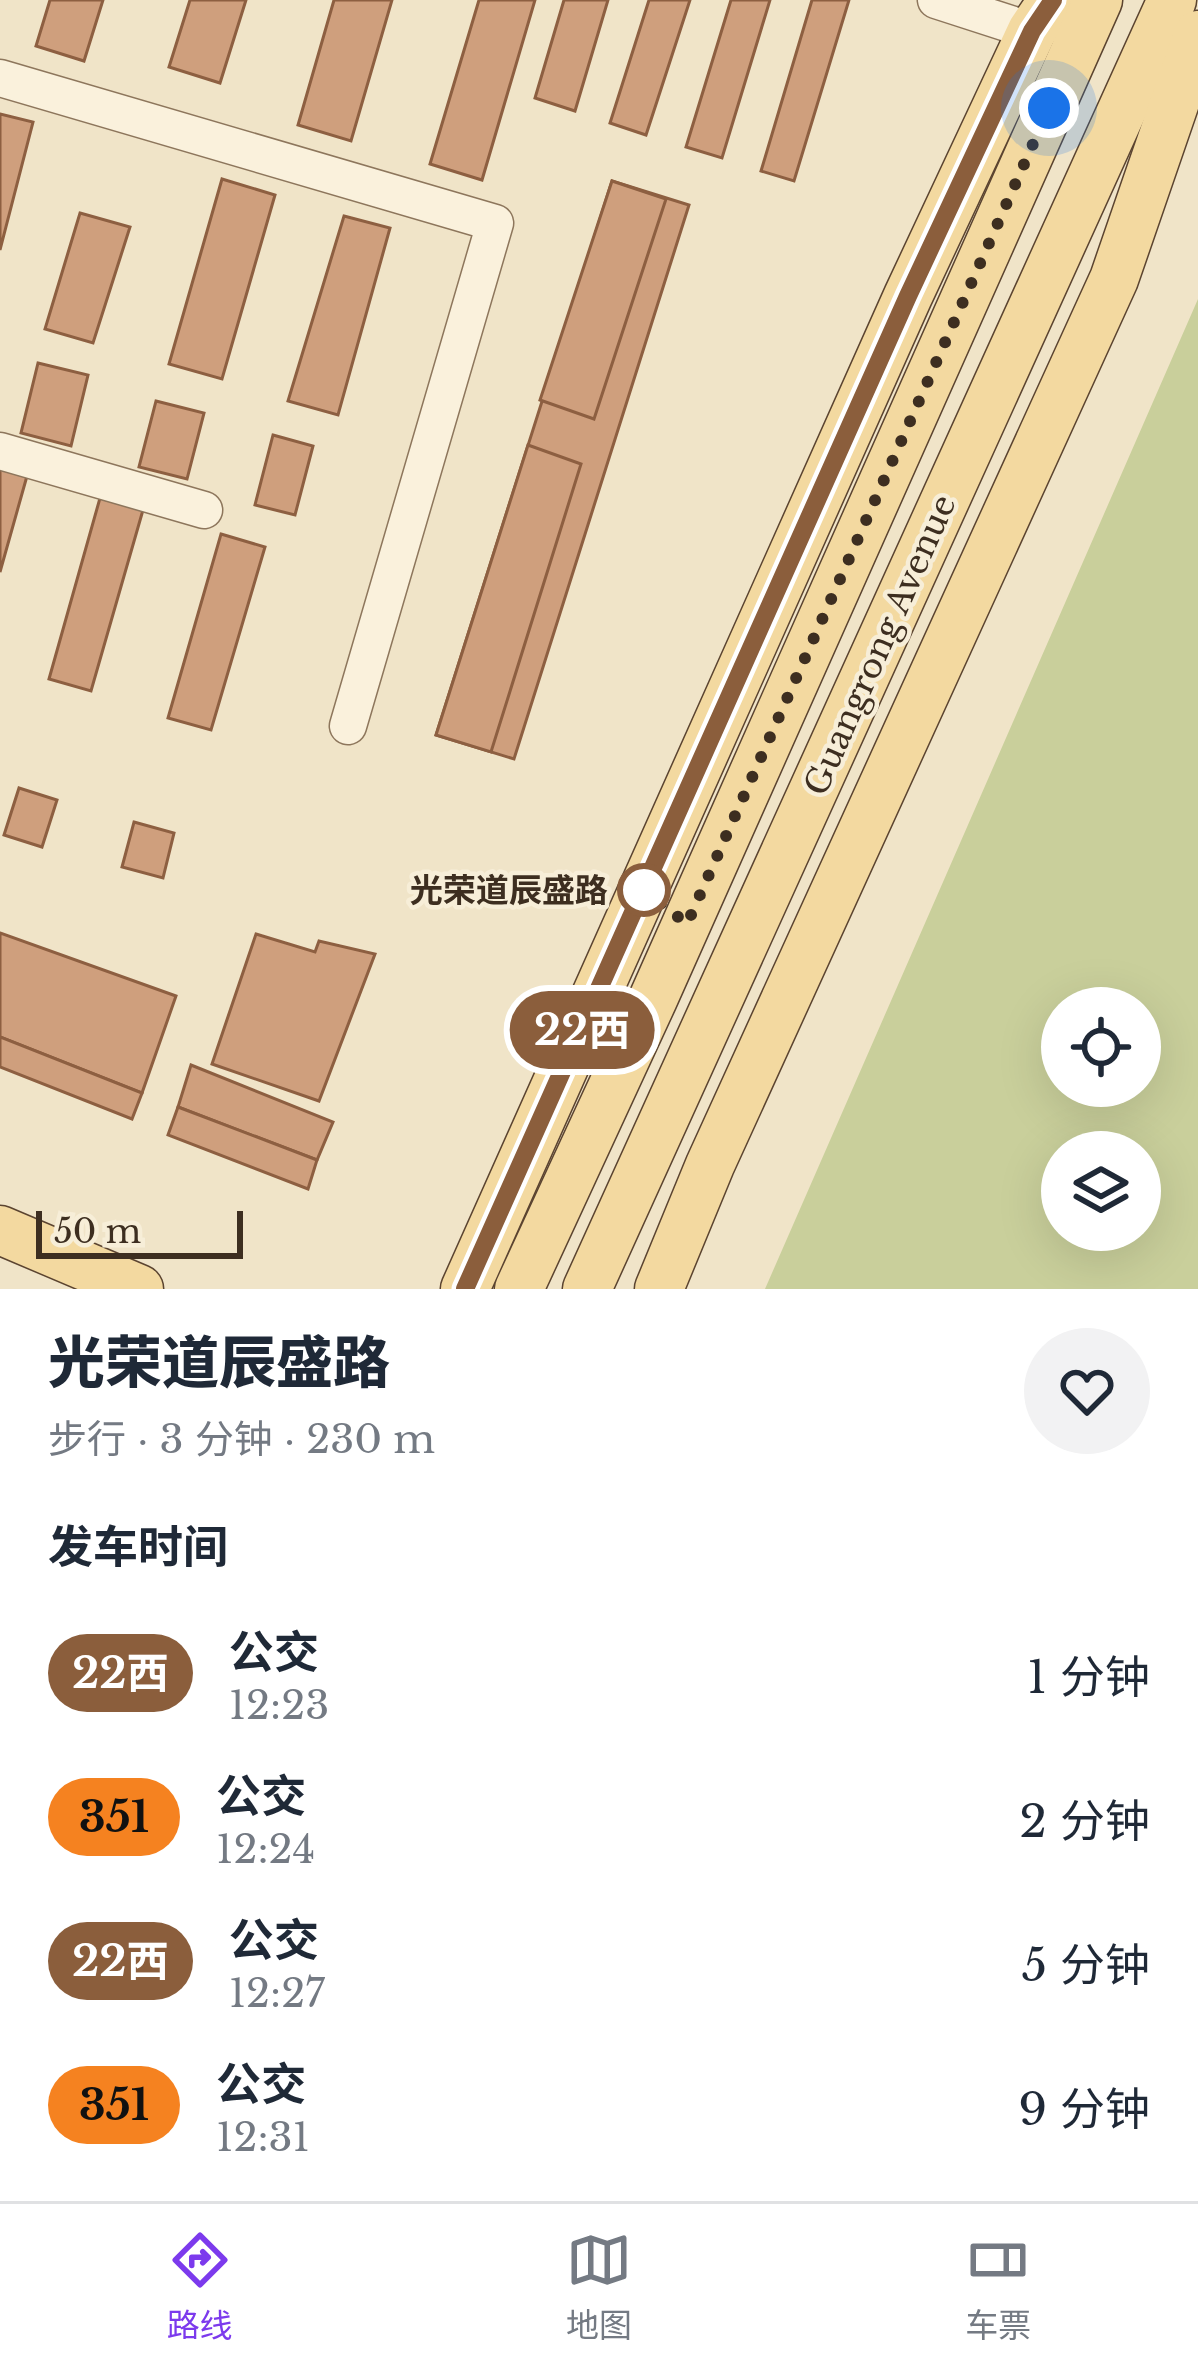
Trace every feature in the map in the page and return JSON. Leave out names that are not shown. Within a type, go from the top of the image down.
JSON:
[{"type":"main road","name":"Guangrong Avenue","points":[[519,1289],[1098,0]]},
{"type":"main road","name":"Guangrong Avenue","points":[[586,1289],[1172,0]]},
{"type":"main road","points":[[465,1289],[898,317],[1043,15]]},
{"type":"main road","points":[[658,1289],[1114,279],[1198,35]]},
{"type":"main road","points":[[0,1230],[139,1289]]},
{"type":"street","points":[[940,0],[1043,15]]},
{"type":"street","points":[[0,78],[495,223],[348,726]]},
{"type":"street","points":[[0,451],[204,510]]},
{"type":"green space","points":[[1198,299],[1198,1289],[765,1289]]},
{"type":"building","points":[[50,0],[103,0],[84,61],[36,46]]},
{"type":"building","points":[[190,0],[246,0],[220,83],[169,67]]},
{"type":"building","points":[[334,0],[392,0],[351,141],[298,125]]},
{"type":"building","points":[[479,0],[535,0],[482,180],[430,164]]},
{"type":"building","points":[[564,0],[608,0],[575,111],[535,98]]},
{"type":"building","points":[[649,0],[690,0],[646,135],[610,123]]},
{"type":"building","points":[[731,0],[770,0],[722,158],[686,147]]},
{"type":"building","points":[[812,0],[849,0],[794,181],[761,171]]},
{"type":"building","points":[[0,114],[33,122],[0,250]]},
{"type":"building","points":[[222,179],[275,195],[222,379],[169,364]]},
{"type":"building","points":[[612,181],[689,205],[514,759],[436,735]]},
{"type":"building","points":[[612,181],[666,199],[594,419],[540,400]]},
{"type":"building","points":[[80,213],[130,227],[93,343],[45,329]]},
{"type":"building","points":[[344,216],[390,228],[338,415],[288,401]]},
{"type":"building","points":[[38,363],[88,375],[71,446],[21,433]]},
{"type":"building","points":[[156,401],[204,413],[187,479],[139,467]]},
{"type":"building","points":[[273,435],[313,446],[295,515],[255,505]]},
{"type":"building","points":[[528,445],[581,464],[491,752],[436,735]]},
{"type":"building","points":[[0,469],[27,476],[0,572]]},
{"type":"building","points":[[100,498],[143,510],[91,691],[49,679]]},
{"type":"building","points":[[221,534],[265,547],[211,730],[168,718]]},
{"type":"building","points":[[19,788],[57,800],[42,847],[4,835]]},
{"type":"building","points":[[134,822],[174,833],[163,878],[122,867]]},
{"type":"building","points":[[0,933],[176,996],[142,1093],[0,1037]]},
{"type":"building","points":[[256,934],[315,952],[319,941],[375,954],[319,1101],[212,1064]]},
{"type":"building","points":[[0,1037],[142,1093],[132,1119],[0,1067]]},
{"type":"building","points":[[191,1065],[333,1122],[317,1160],[178,1107]]},
{"type":"building","points":[[178,1107],[317,1160],[308,1189],[168,1135]]},
{"type":"bus line","name":"22西","points":[[465,1289],[908,296],[1032,31],[1053,0]]},
{"type":"place","name":"光荣道辰盛路","points":[[644,890]]},
{"type":"route","points":[[644,890],[687,924],[1049,108]]}]
